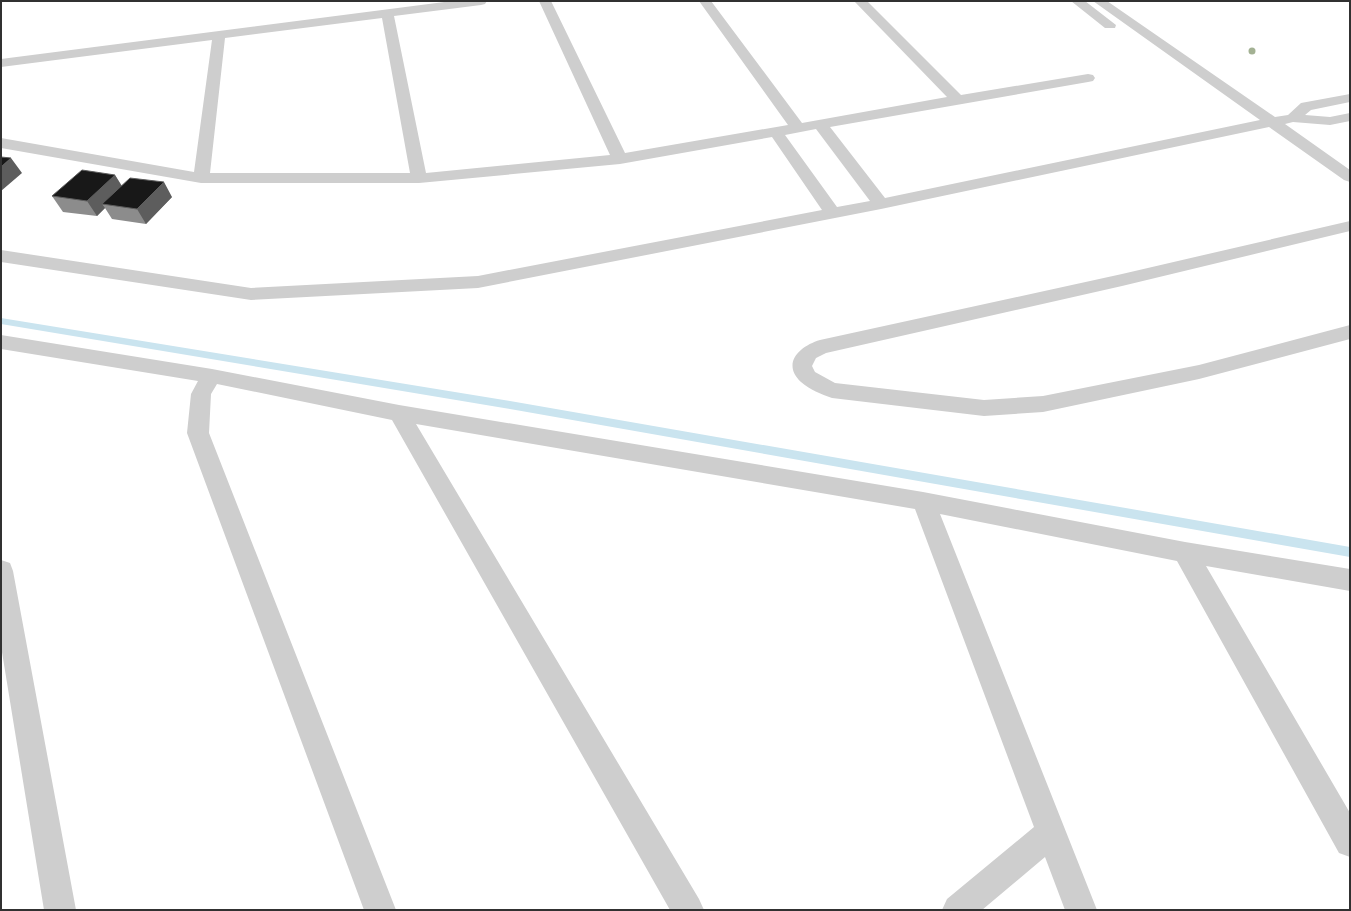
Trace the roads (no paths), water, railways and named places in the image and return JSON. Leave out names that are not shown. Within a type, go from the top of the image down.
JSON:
[{"type":"street","points":[[1,63],[481,1]]},
{"type":"street","points":[[545,1],[620,159]]},
{"type":"street","points":[[705,1],[798,128]]},
{"type":"street","points":[[860,1],[958,100]]},
{"type":"street","points":[[1077,1],[1122,33]]},
{"type":"street","points":[[1099,1],[1350,178]]},
{"type":"street","points":[[387,13],[419,178]]},
{"type":"street","points":[[201,178],[219,35]]},
{"type":"street","points":[[1,143],[201,178],[419,178],[620,159],[1088,78]]},
{"type":"street","points":[[1293,118],[1306,106],[1350,98]]},
{"type":"street","points":[[1,256],[251,294],[478,282],[881,204],[1244,121],[1271,122],[1293,118],[1330,121],[1350,117]]},
{"type":"street","points":[[820,124],[881,204]]},
{"type":"street","points":[[776,132],[832,213]]},
{"type":"street","points":[[1350,226],[1122,280],[820,346],[809,352],[803,361],[802,368],[804,374],[811,380],[832,390],[984,408],[1043,404],[1199,372],[1350,332]]},
{"type":"street","points":[[1,342],[212,376],[399,413],[923,501],[1185,552],[1350,580]]},
{"type":"street","points":[[212,376],[201,394],[198,433],[380,910]]},
{"type":"street","points":[[399,413],[688,910]]},
{"type":"street","points":[[923,501],[1081,910]]},
{"type":"street","points":[[1185,552],[1350,842]]},
{"type":"street","points":[[1,571],[60,910]]},
{"type":"street","points":[[958,910],[1050,833]]},
{"type":"waterway","points":[[1,321],[510,405],[1350,552]]}]
